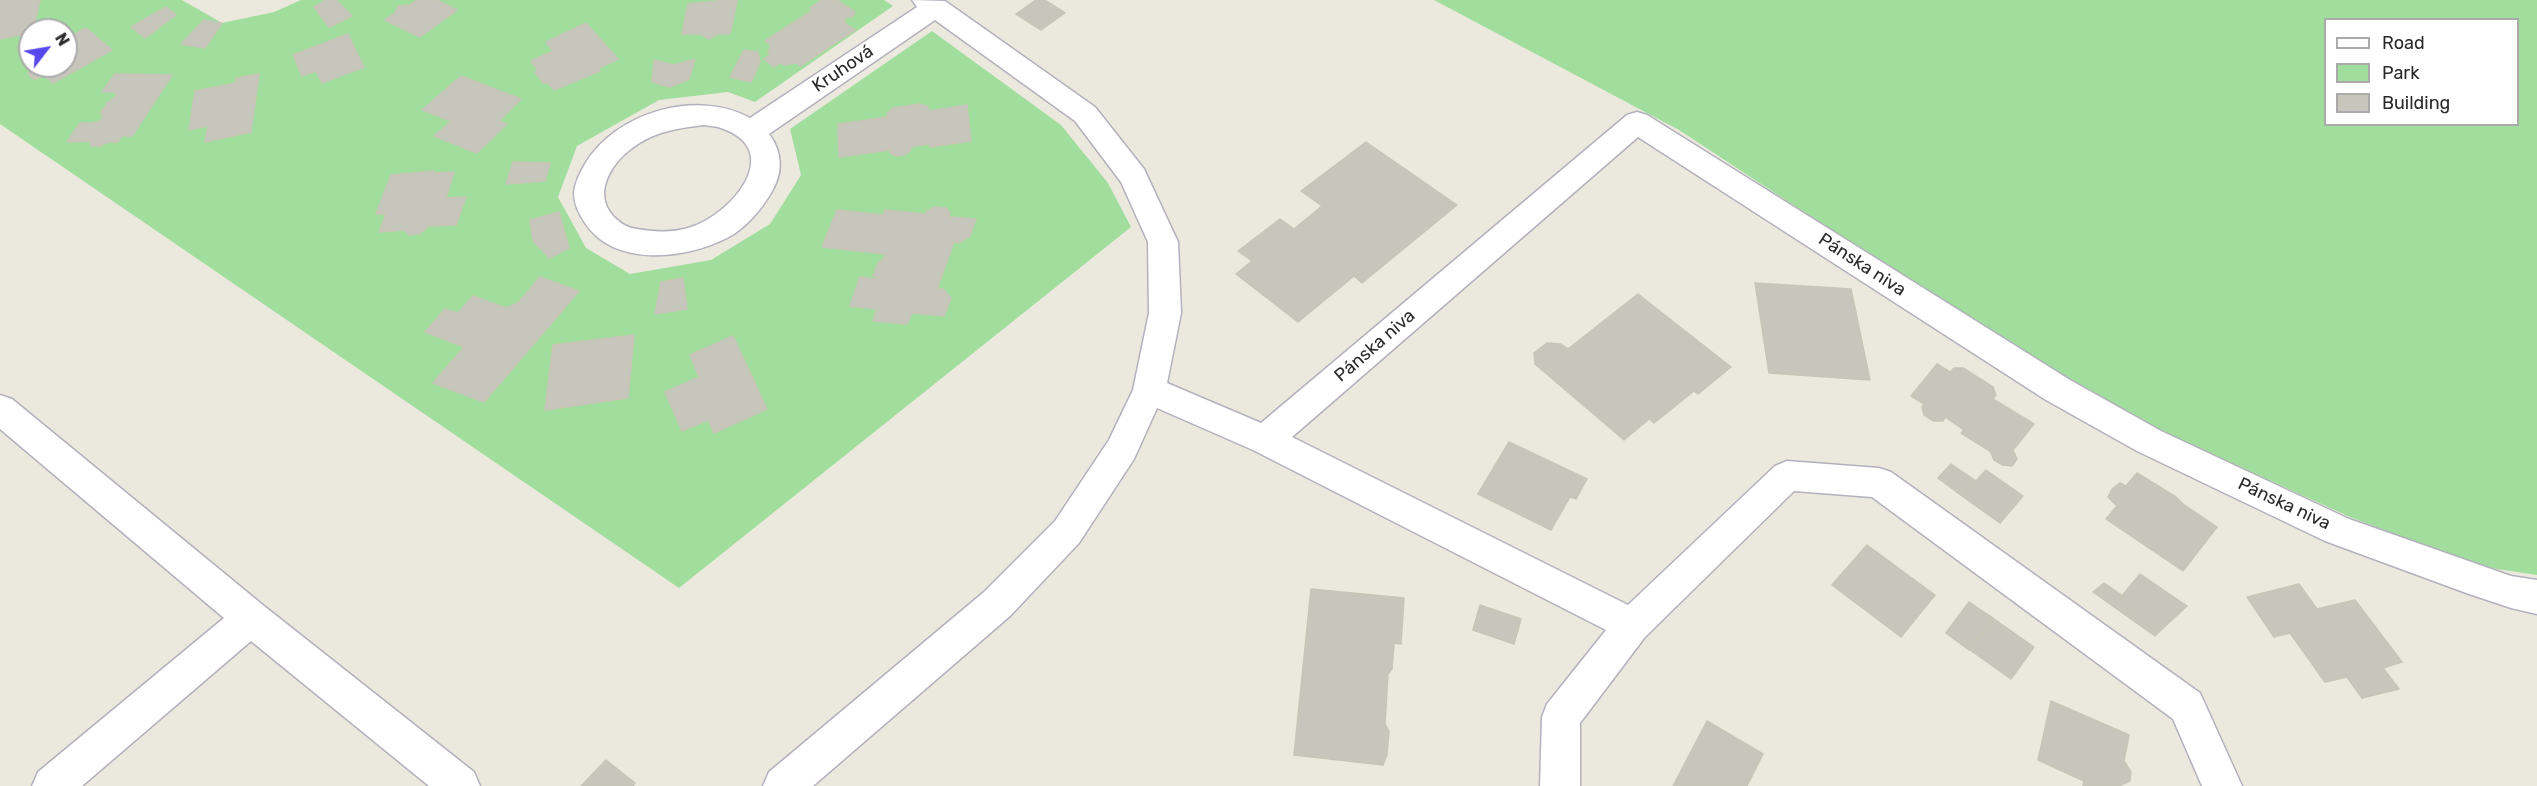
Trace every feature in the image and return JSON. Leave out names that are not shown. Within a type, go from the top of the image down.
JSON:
[{"type":"street","name":"Kruhová","points":[[751,132],[931,3]]},
{"type":"street","points":[[783,786],[997,604],[1067,531],[1122,449],[1149,390],[1165,313],[1163,242],[1134,177],[1084,114],[931,3]]},
{"type":"street","points":[[703,115],[730,120],[751,132],[763,147],[766,166],[762,186],[748,206],[727,224],[700,236],[671,243],[643,243],[618,236],[600,224],[590,204],[590,183],[600,161],[620,141],[645,126],[674,117],[703,115]]},
{"type":"street","name":"Pánska niva","points":[[1265,440],[1638,122],[2058,390],[2149,441],[2337,530],[2469,578],[2511,592],[2537,597]]},
{"type":"street","points":[[1149,390],[1265,440],[1632,625]]},
{"type":"street","points":[[0,409],[251,618],[460,786]]},
{"type":"street","points":[[1560,786],[1561,717],[1632,625],[1787,476],[1879,483],[2187,706],[2222,786]]},
{"type":"street","points":[[52,786],[251,618]]},
{"type":"green space","points":[[0,0],[182,0],[222,23],[274,12],[301,0],[884,0],[893,6],[755,102],[728,92],[659,100],[577,146],[558,197],[586,248],[630,274],[711,260],[770,224],[801,175],[790,129],[932,31],[1061,125],[1108,183],[1131,227],[679,588],[0,124]]},
{"type":"green space","points":[[1434,0],[2537,0],[2537,575],[2477,566],[2350,517],[2084,396],[1679,130]]},
{"type":"building","points":[[0,0],[40,0],[36,18],[18,18],[18,35],[0,39]]},
{"type":"building","points":[[326,0],[336,0],[352,16],[329,27],[314,7]]},
{"type":"building","points":[[417,0],[437,0],[457,10],[420,37],[385,20],[395,13],[398,6],[410,5]]},
{"type":"building","points":[[822,0],[837,0],[855,12],[852,17],[846,17],[844,23],[855,30],[800,66],[796,63],[785,65],[780,63],[774,67],[764,59],[770,55],[768,52],[771,45],[765,41],[813,10],[810,8]]},
{"type":"building","points":[[1036,0],[1045,0],[1065,13],[1041,30],[1016,14]]},
{"type":"building","points":[[737,1],[730,34],[718,34],[709,39],[700,34],[682,34],[688,4]]},
{"type":"building","points":[[166,7],[176,15],[145,38],[131,27]]},
{"type":"building","points":[[204,20],[222,23],[205,48],[181,44]]},
{"type":"building","points":[[586,23],[618,59],[599,68],[600,71],[554,90],[547,82],[544,84],[535,72],[538,71],[531,61],[553,51],[546,42]]},
{"type":"building","points":[[86,28],[112,50],[78,69],[78,32]]},
{"type":"building","points":[[348,34],[364,67],[322,83],[316,71],[302,76],[293,55]]},
{"type":"building","points":[[744,50],[758,52],[760,62],[751,82],[730,77]]},
{"type":"building","points":[[695,59],[689,79],[670,87],[652,82],[654,60],[674,65]]},
{"type":"building","points":[[115,74],[172,75],[132,136],[122,136],[118,142],[108,142],[100,146],[91,146],[89,141],[67,142],[80,123],[94,123],[103,119],[101,112],[108,102],[117,96],[115,92],[102,92]]},
{"type":"building","points":[[259,74],[251,132],[205,142],[208,126],[189,130],[195,91],[236,83],[236,78]]},
{"type":"building","points":[[461,76],[521,99],[499,121],[507,124],[477,153],[434,136],[451,121],[422,110]]},
{"type":"building","points":[[47,78],[62,78],[53,83]]},
{"type":"building","points":[[920,104],[928,107],[928,111],[967,105],[971,141],[930,147],[929,144],[910,147],[911,150],[905,155],[897,156],[890,153],[890,150],[839,157],[838,124],[888,117],[887,113],[893,108]]},
{"type":"building","points":[[1366,142],[1457,205],[1362,283],[1354,276],[1298,322],[1236,274],[1252,261],[1238,251],[1280,219],[1294,229],[1322,206],[1301,191]]},
{"type":"building","points":[[513,162],[550,163],[545,181],[506,184]]},
{"type":"building","points":[[434,171],[433,173],[454,172],[446,198],[466,197],[456,225],[429,226],[419,234],[409,235],[405,230],[379,232],[386,214],[376,214],[391,175]]},
{"type":"building","points":[[934,207],[946,208],[950,213],[949,217],[976,219],[970,236],[959,243],[954,242],[937,289],[943,289],[951,298],[944,316],[912,313],[907,324],[873,321],[877,309],[850,306],[860,277],[876,279],[877,276],[873,276],[879,261],[882,261],[886,254],[822,247],[837,210],[883,215],[885,210],[926,214]]},
{"type":"building","points":[[559,212],[569,248],[549,258],[533,241],[530,220]]},
{"type":"building","points":[[540,277],[579,291],[484,402],[433,383],[464,347],[425,332],[445,309],[458,313],[473,296],[506,308],[518,303]]},
{"type":"building","points":[[683,278],[687,309],[655,314],[661,282]]},
{"type":"building","points":[[1755,283],[1851,289],[1870,380],[1769,373]]},
{"type":"building","points":[[1638,294],[1731,367],[1698,394],[1694,391],[1654,423],[1649,419],[1624,440],[1535,364],[1534,353],[1547,343],[1561,344],[1568,349]]},
{"type":"building","points":[[634,335],[628,398],[545,410],[553,345]]},
{"type":"building","points":[[733,336],[767,409],[714,433],[708,420],[682,431],[665,392],[699,377],[690,355]]},
{"type":"building","points":[[1937,364],[1950,372],[1954,368],[1963,368],[1993,387],[1996,395],[1993,399],[2034,424],[2013,450],[2017,459],[2012,466],[2003,465],[1994,460],[1990,451],[1961,433],[1964,430],[1945,417],[1943,421],[1933,421],[1924,415],[1922,407],[1924,404],[1911,396]]},
{"type":"building","points":[[1509,442],[1587,479],[1576,499],[1570,497],[1551,530],[1478,494]]},
{"type":"building","points":[[1951,464],[1976,481],[1962,496],[1938,478]]},
{"type":"building","points":[[1986,470],[2023,496],[2000,523],[1962,496]]},
{"type":"building","points":[[2137,473],[2176,497],[2217,527],[2183,571],[2106,519],[2117,506],[2108,497],[2112,489],[2120,483],[2126,486]]},
{"type":"building","points":[[1867,545],[1935,595],[1901,637],[1832,585]]},
{"type":"building","points":[[2140,574],[2187,606],[2160,631],[2118,601]]},
{"type":"building","points":[[2104,583],[2123,596],[2118,601],[2160,631],[2155,636],[2093,592]]},
{"type":"building","points":[[2299,584],[2317,609],[2355,600],[2402,662],[2383,668],[2399,689],[2362,698],[2347,677],[2325,682],[2290,633],[2274,637],[2247,597]]},
{"type":"building","points":[[1311,589],[1404,598],[1401,644],[1394,643],[1392,669],[1388,674],[1385,724],[1389,731],[1387,755],[1383,765],[1294,755]]},
{"type":"building","points":[[1969,602],[1993,618],[1969,650],[1946,633]]},
{"type":"building","points":[[1480,605],[1521,619],[1514,644],[1473,630]]},
{"type":"building","points":[[1994,619],[2034,647],[2011,679],[1970,650]]},
{"type":"building","points":[[2051,701],[2129,735],[2124,761],[2131,772],[2130,781],[2119,786],[2083,786],[2084,781],[2038,760]]},
{"type":"building","points":[[1707,721],[1763,754],[1747,786],[1673,786]]},
{"type":"building","points":[[606,760],[635,783],[633,786],[581,786]]}]
